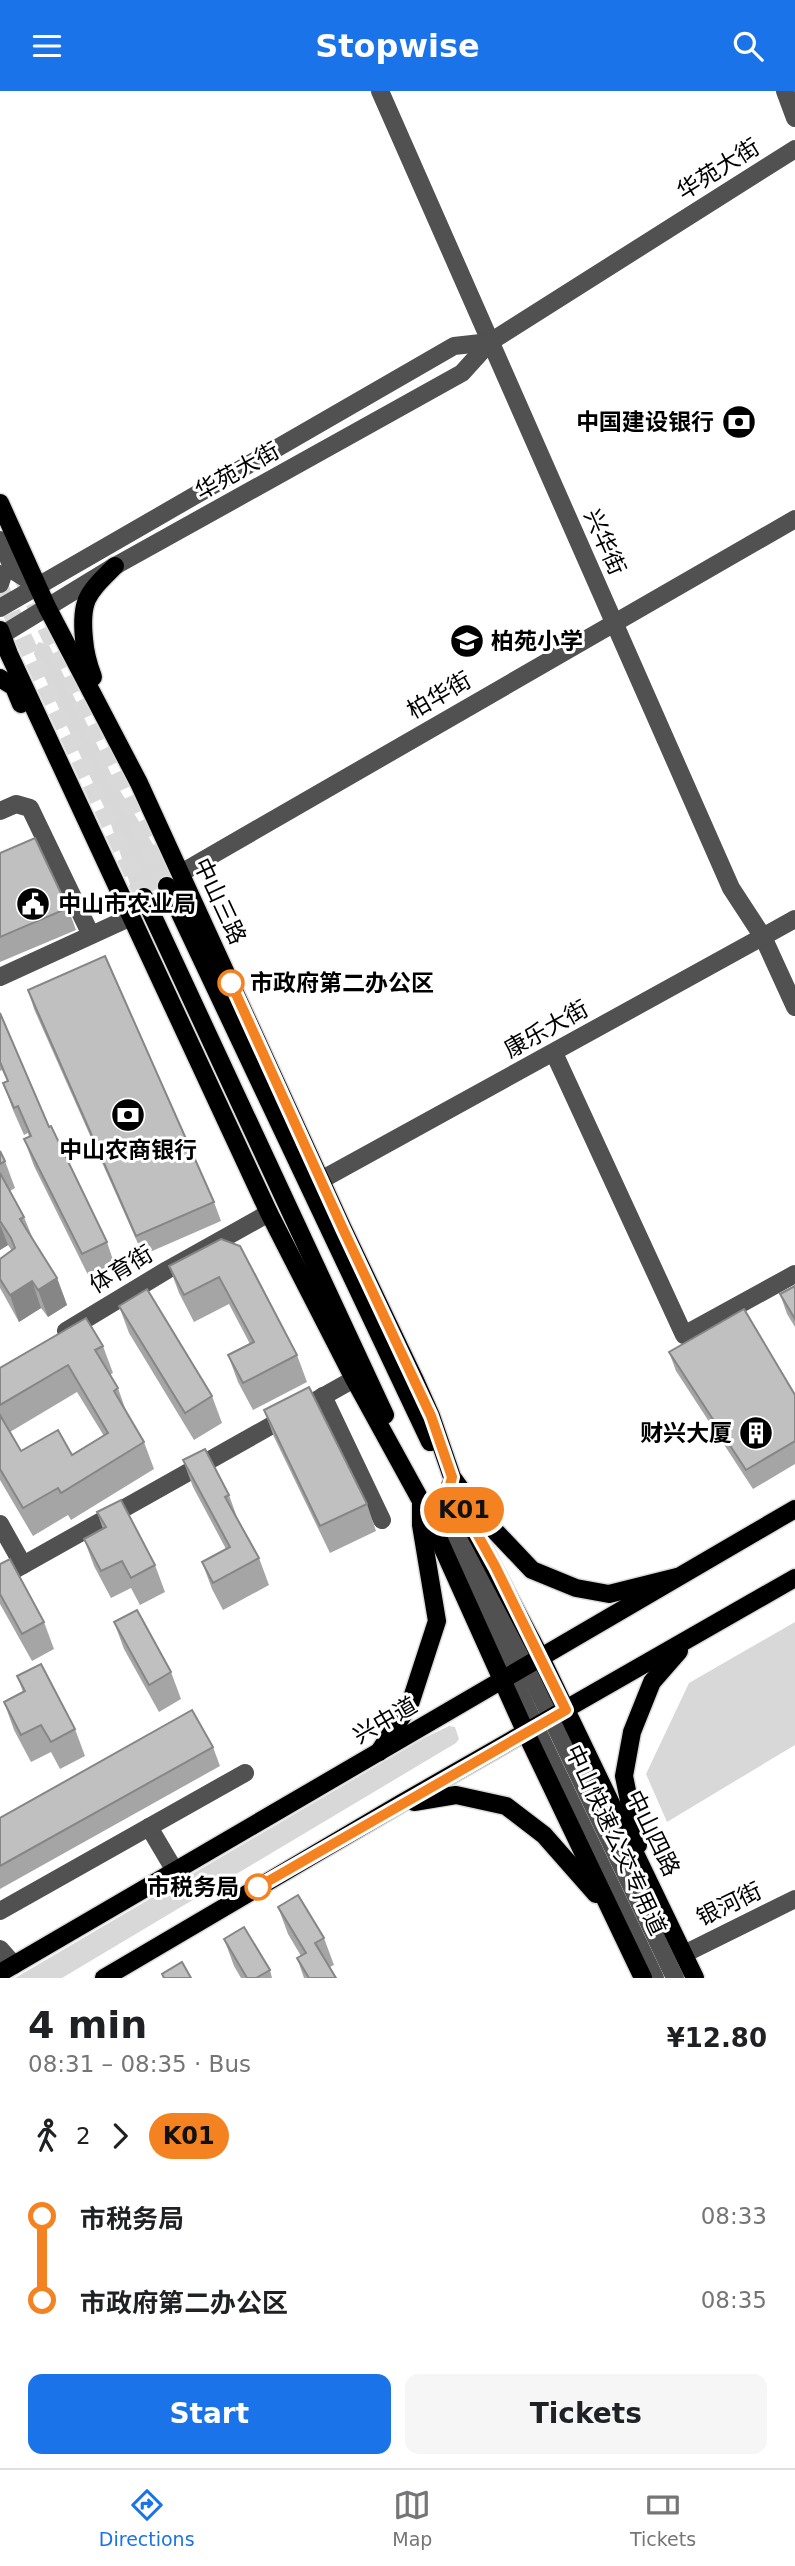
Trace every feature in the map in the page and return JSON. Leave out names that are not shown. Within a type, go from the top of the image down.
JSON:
[{"type":"main road","name":"中山三路","points":[[0,503],[47,607],[139,783],[431,1416],[451,1481],[521,1670],[545,1722]]},
{"type":"main road","points":[[115,566],[89,595],[81,613],[86,661],[139,783]]},
{"type":"main road","name":"中山三路","points":[[1,634],[269,1213],[354,1379],[421,1501],[521,1670]]},
{"type":"main road","points":[[0,678],[14,687],[44,755],[81,810]]},
{"type":"main road","name":"中山三路","points":[[167,886],[451,1481]]},
{"type":"main road","name":"中山三路","points":[[144,897],[381,1405],[421,1501]]},
{"type":"main road","points":[[451,1481],[532,1570],[576,1588],[609,1594],[677,1577]]},
{"type":"main road","points":[[379,1752],[410,1704],[437,1622],[421,1525],[421,1501]]},
{"type":"main road","name":"兴中道","points":[[7,1969],[795,1509]]},
{"type":"main road","points":[[104,1978],[400,1804],[795,1579]]},
{"type":"main road","points":[[643,1869],[624,1776],[632,1732],[652,1682],[690,1639]]},
{"type":"main road","points":[[521,1670],[545,1722],[611,1912],[643,1978]]},
{"type":"main road","name":"中山四路","points":[[545,1722],[643,1869],[695,1978]]},
{"type":"main road","points":[[400,1804],[456,1795],[506,1806],[544,1835],[611,1912]]},
{"type":"street","name":"兴华街","points":[[380,91],[731,888],[763,937],[795,1007]]},
{"type":"street","points":[[785,91],[795,118]]},
{"type":"street","name":"华苑大街","points":[[1,634],[115,566],[463,373],[490,342],[795,149]]},
{"type":"street","name":"华苑大街","points":[[0,608],[454,346],[490,342]]},
{"type":"street","name":"柏华街","points":[[181,873],[795,519]]},
{"type":"street","points":[[0,540],[15,571],[38,586]]},
{"type":"street","points":[[0,574],[0,585]]},
{"type":"street","points":[[0,811],[16,804],[30,808],[41,844],[92,935]]},
{"type":"street","points":[[0,977],[131,917]]},
{"type":"street","name":"康乐大街","points":[[321,1180],[795,919]]},
{"type":"street","points":[[554,1053],[684,1335],[795,1275]]},
{"type":"street","name":"体育街","points":[[48,1342],[167,1270],[269,1213]]},
{"type":"street","points":[[0,1578],[354,1379]]},
{"type":"street","points":[[323,1396],[382,1520]]},
{"type":"street","points":[[0,1524],[23,1565]]},
{"type":"street","name":"中山快速公交专用道","points":[[545,1722],[655,1978]]},
{"type":"street","name":"中山快速公交专用道","points":[[545,1722],[675,1978]]},
{"type":"street","points":[[0,1911],[245,1773]]},
{"type":"street","points":[[149,1827],[176,1871]]},
{"type":"street","name":"银河街","points":[[684,1954],[795,1899]]},
{"type":"street","points":[[0,1949],[7,1969]]},
{"type":"shaded area","points":[[39,642],[49,645],[116,784],[175,880],[135,900],[109,818],[34,654]]},
{"type":"shaded area","points":[[795,1622],[795,1745],[667,1822],[646,1774],[689,1683]]},
{"type":"shaded area","points":[[449,1726],[455,1727],[459,1739],[456,1743],[62,1978],[15,1978],[424,1738]]},
{"type":"building","name":"中山市农业局","points":[[35,838],[68,908],[0,937],[0,853]]},
{"type":"building","name":"中山农商银行","points":[[105,956],[214,1202],[136,1236],[28,990]]},
{"type":"building","points":[[0,1013],[49,1127],[51,1126],[107,1242],[82,1254],[24,1139],[31,1136],[18,1106],[14,1108],[3,1083],[8,1081],[0,1062]]},
{"type":"building","points":[[0,1151],[5,1161],[0,1164]]},
{"type":"building","points":[[0,1173],[24,1217],[20,1219],[57,1278],[38,1290],[32,1281],[10,1295],[0,1279],[0,1259],[15,1248],[0,1221]]},
{"type":"building","points":[[221,1239],[240,1246],[297,1355],[243,1383],[228,1355],[254,1342],[219,1277],[184,1295],[169,1266]]},
{"type":"building","points":[[795,1286],[795,1319],[780,1294]]},
{"type":"building","points":[[147,1289],[212,1396],[185,1413],[119,1306]]},
{"type":"building","name":"财兴大厦","points":[[744,1309],[795,1395],[795,1441],[746,1470],[669,1352]]},
{"type":"building","points":[[86,1318],[103,1346],[95,1350],[118,1388],[114,1391],[144,1442],[61,1493],[58,1488],[23,1508],[0,1469],[0,1415],[21,1451],[58,1430],[72,1455],[108,1433],[68,1365],[0,1405],[0,1368]]},
{"type":"building","points":[[309,1387],[367,1504],[320,1526],[264,1410]]},
{"type":"building","points":[[205,1449],[229,1495],[225,1497],[259,1558],[213,1583],[202,1562],[230,1547],[183,1460]]},
{"type":"building","points":[[121,1500],[155,1565],[131,1578],[122,1561],[101,1571],[84,1539],[106,1527],[97,1512]]},
{"type":"building","points":[[10,1559],[44,1622],[22,1634],[0,1594],[0,1564]]},
{"type":"building","points":[[137,1610],[171,1672],[149,1685],[114,1622]]},
{"type":"building","points":[[41,1664],[75,1729],[51,1742],[41,1725],[21,1735],[4,1702],[25,1691],[17,1676]]},
{"type":"building","points":[[192,1710],[213,1747],[0,1866],[0,1818]]},
{"type":"building","points":[[298,1895],[324,1938],[315,1943],[336,1978],[309,1978],[297,1958],[306,1953],[278,1907]]},
{"type":"building","points":[[244,1927],[270,1970],[256,1978],[247,1978],[224,1939]]},
{"type":"building","points":[[182,1962],[191,1978],[164,1978],[162,1974]]},
{"type":"tunnel","points":[[23,578],[167,886]]},
{"type":"tunnel","points":[[0,588],[144,897]]},
{"type":"bus line","name":"K01","points":[[231,983],[431,1416],[452,1477],[450,1485],[495,1566],[566,1710],[258,1887]]},
{"type":"place","name":"中国建设银行","points":[[739,422]]},
{"type":"place","name":"柏苑小学","points":[[467,641]]},
{"type":"place","name":"中山市农业局","points":[[33,904]]},
{"type":"place","name":"市政府第二办公区","points":[[231,983]]},
{"type":"place","name":"中山农商银行","points":[[128,1115]]},
{"type":"place","name":"财兴大厦","points":[[756,1433]]},
{"type":"place","name":"市税务局","points":[[258,1887]]}]
